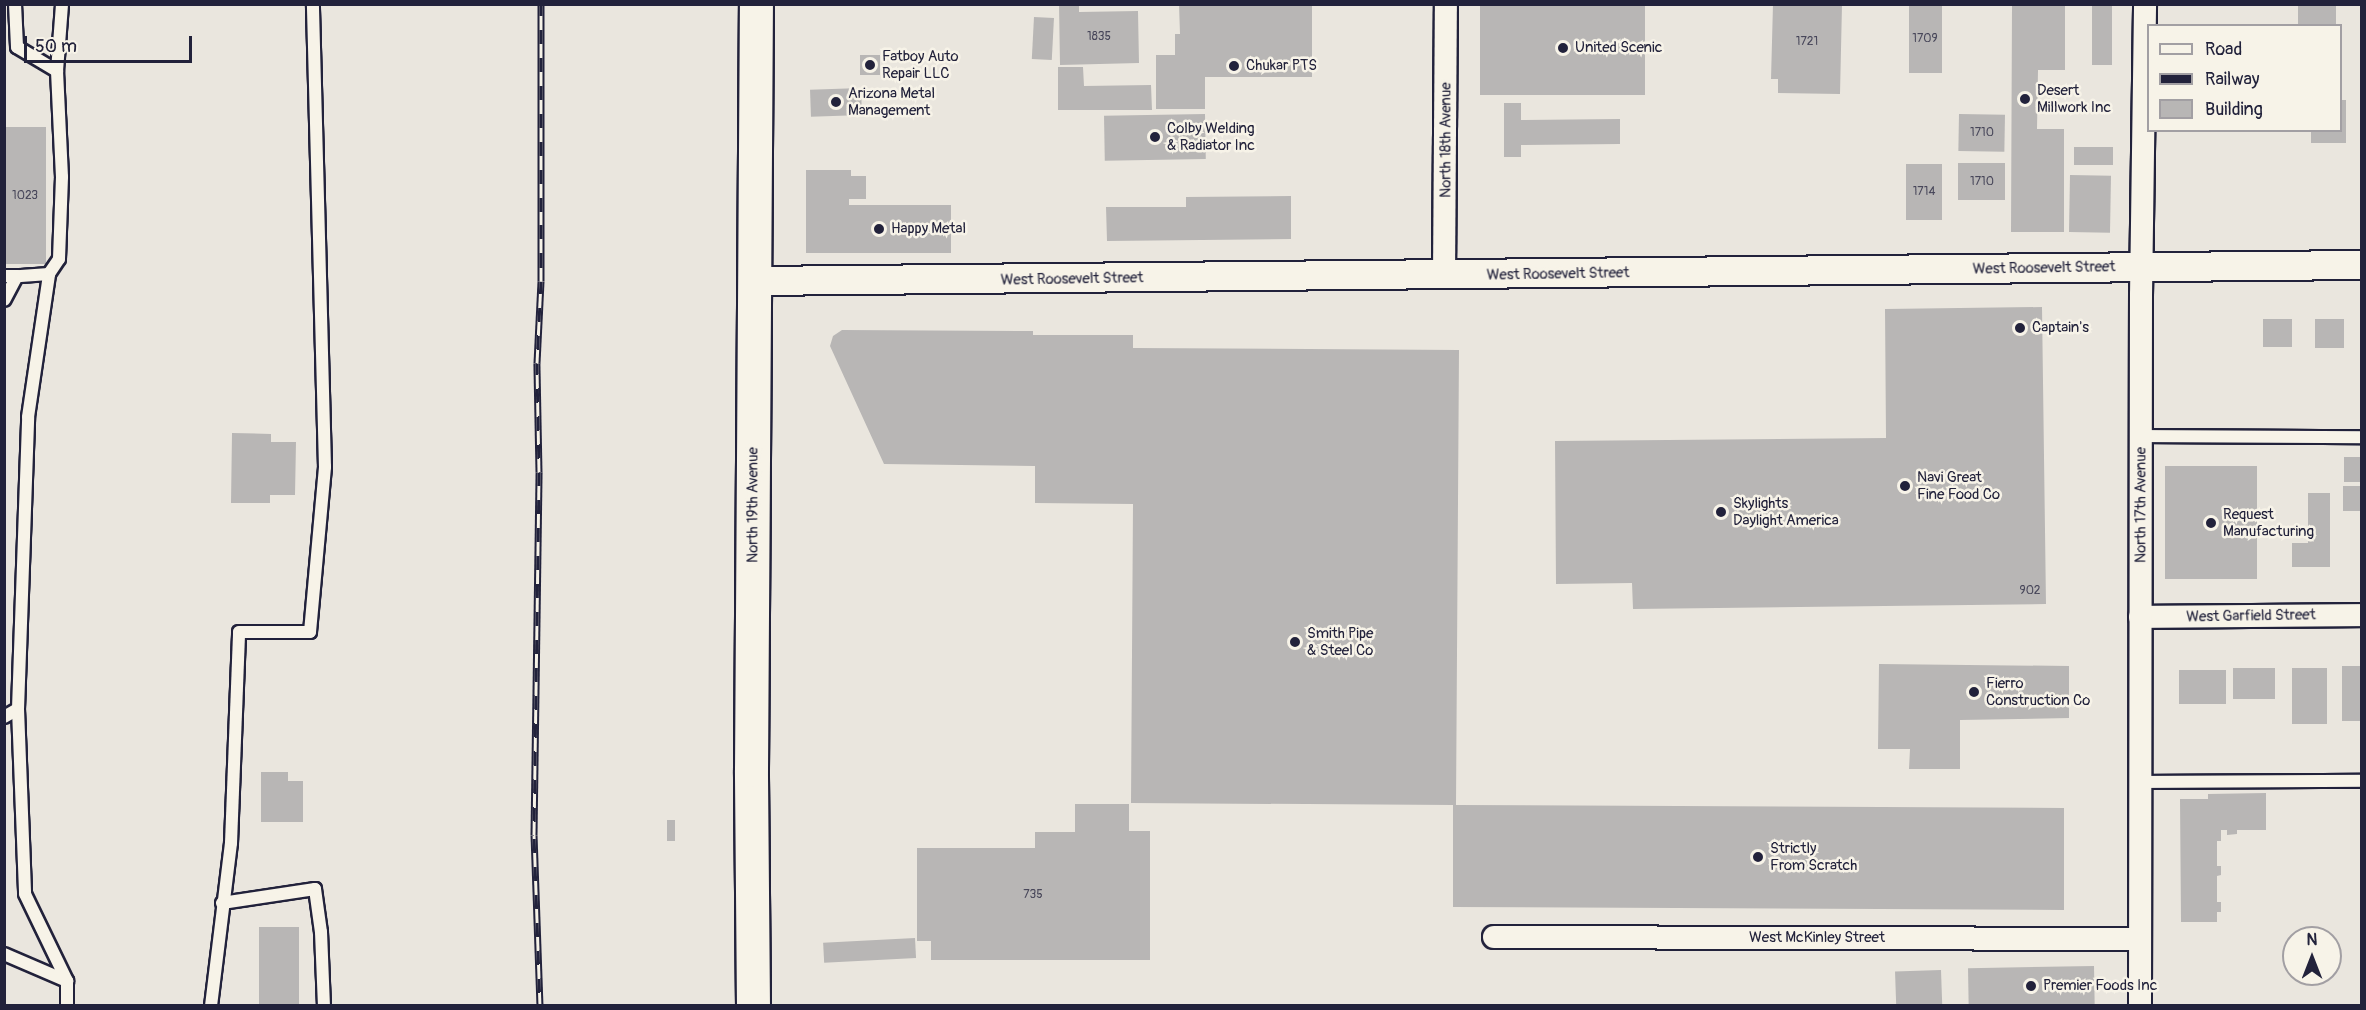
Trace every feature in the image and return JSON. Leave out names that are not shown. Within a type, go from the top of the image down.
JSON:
[{"type":"main road","name":"North 19th Avenue","points":[[753,1005],[751,760],[756,4]]},
{"type":"street","name":"North 18th Avenue","points":[[1444,276],[1446,4]]},
{"type":"street","name":"North 17th Avenue","points":[[2140,1005],[2140,617],[2145,4]]},
{"type":"street","name":"West Roosevelt Street","points":[[754,281],[2361,266]]},
{"type":"street","name":"West Garfield Street","points":[[2140,617],[2361,615]]},
{"type":"street","name":"West McKinley Street","points":[[1494,937],[2140,939]]},
{"type":"lane","points":[[15,4],[17,47],[57,71]]},
{"type":"lane","points":[[62,4],[57,71],[62,177],[59,259],[49,274],[28,417],[18,709],[25,894],[67,981],[67,1005]]},
{"type":"lane","points":[[211,1005],[231,843],[239,632],[310,632],[325,467],[313,4]]},
{"type":"lane","points":[[4,300],[11,276],[49,274]]},
{"type":"lane","points":[[2141,436],[2361,437]]},
{"type":"lane","points":[[4,717],[18,709]]},
{"type":"lane","points":[[2141,782],[2361,781]]},
{"type":"lane","points":[[222,903],[315,889],[321,932],[324,1005]]},
{"type":"lane","points":[[4,954],[67,981]]},
{"type":"building","points":[[1059,4],[1079,4],[1079,12],[1138,11],[1139,63],[1060,65]]},
{"type":"building","name":"Chukar PTS","points":[[1179,4],[1312,4],[1312,77],[1205,77],[1205,109],[1156,109],[1156,55],[1175,55],[1175,34],[1180,34]]},
{"type":"building","name":"United Scenic","points":[[1480,4],[1645,4],[1645,95],[1480,95]]},
{"type":"building","points":[[1773,4],[1842,5],[1840,94],[1778,93],[1778,79],[1771,79]]},
{"type":"building","points":[[1909,4],[1942,4],[1942,73],[1909,73]]},
{"type":"building","name":"Desert Millwork Inc","points":[[2012,4],[2065,4],[2065,70],[2038,70],[2037,129],[2064,129],[2064,232],[2011,232]]},
{"type":"building","points":[[2092,4],[2112,4],[2112,65],[2092,65]]},
{"type":"building","points":[[2298,4],[2336,4],[2336,24],[2298,24]]},
{"type":"building","points":[[1034,17],[1054,18],[1052,60],[1032,59]]},
{"type":"building","name":"Fatboy Auto Repair LLC","points":[[860,55],[880,55],[880,75],[860,75]]},
{"type":"building","points":[[1058,67],[1083,67],[1084,86],[1151,85],[1152,110],[1058,110]]},
{"type":"building","name":"Arizona Metal Management","points":[[861,88],[862,115],[811,117],[810,90]]},
{"type":"building","points":[[2342,100],[2346,100],[2346,143],[2311,143],[2311,132],[2342,132]]},
{"type":"building","points":[[1504,103],[1521,103],[1521,120],[1620,119],[1620,144],[1521,145],[1521,157],[1504,157]]},
{"type":"building","name":"Colby Welding & Radiator Inc","points":[[1205,114],[1206,159],[1105,161],[1104,116]]},
{"type":"building","points":[[1959,114],[2005,115],[2004,152],[1958,151]]},
{"type":"building","points":[[4,127],[46,127],[46,264],[4,264]]},
{"type":"building","points":[[2074,147],[2113,147],[2113,165],[2074,165]]},
{"type":"building","points":[[1958,163],[2005,163],[2005,200],[1958,200]]},
{"type":"building","points":[[1906,164],[1942,164],[1942,220],[1906,220]]},
{"type":"building","name":"Happy Metal","points":[[806,170],[851,170],[851,176],[866,176],[866,199],[849,199],[849,205],[951,205],[951,253],[806,253]]},
{"type":"building","points":[[2070,175],[2111,176],[2110,233],[2069,232]]},
{"type":"building","points":[[1291,196],[1291,239],[1107,241],[1106,207],[1186,207],[1186,197]]},
{"type":"building","points":[[2042,307],[2046,604],[1633,609],[1632,583],[1556,584],[1555,441],[1886,438],[1885,309]]},
{"type":"building","points":[[2263,319],[2292,319],[2292,347],[2263,347]]},
{"type":"building","points":[[2315,319],[2344,319],[2344,348],[2315,348]]},
{"type":"building","name":"Smith Pipe & Steel Co","points":[[842,330],[1033,331],[1033,335],[1133,335],[1133,348],[1459,350],[1456,805],[2064,808],[2064,910],[1453,907],[1453,805],[1131,803],[1133,504],[1035,503],[1035,466],[884,464],[830,346],[833,336]]},
{"type":"building","points":[[232,433],[271,434],[271,442],[296,442],[295,495],[270,495],[270,503],[231,503]]},
{"type":"building","points":[[2344,457],[2362,457],[2362,482],[2344,482]]},
{"type":"building","name":"Request Manufacturing","points":[[2165,466],[2257,466],[2257,579],[2165,579]]},
{"type":"building","points":[[2343,486],[2362,486],[2362,511],[2343,511]]},
{"type":"building","points":[[2308,493],[2330,493],[2330,567],[2292,567],[2292,543],[2308,543]]},
{"type":"building","name":"Fierro Construction Co","points":[[1879,664],[2069,666],[2069,718],[1960,720],[1960,769],[1909,769],[1910,749],[1878,749]]},
{"type":"building","points":[[2342,666],[2362,666],[2362,721],[2342,721]]},
{"type":"building","points":[[2233,668],[2275,668],[2275,699],[2233,699]]},
{"type":"building","points":[[2292,668],[2327,668],[2327,724],[2292,724]]},
{"type":"building","points":[[2179,670],[2226,670],[2226,704],[2179,704]]},
{"type":"building","points":[[261,772],[288,772],[288,781],[303,781],[303,822],[261,822]]},
{"type":"building","points":[[2266,793],[2266,830],[2237,830],[2237,834],[2227,835],[2227,830],[2221,830],[2221,841],[2217,841],[2217,866],[2221,866],[2221,875],[2217,876],[2217,902],[2221,902],[2221,912],[2217,912],[2217,922],[2181,922],[2180,799],[2208,799],[2208,794]]},
{"type":"building","points":[[1075,804],[1129,804],[1129,831],[1150,831],[1150,960],[931,960],[931,941],[917,941],[917,848],[1035,848],[1035,832],[1075,832]]},
{"type":"building","points":[[667,820],[675,820],[675,841],[667,841]]},
{"type":"building","points":[[259,927],[299,927],[299,1006],[259,1006]]},
{"type":"building","points":[[915,938],[916,958],[824,963],[823,943]]},
{"type":"building","name":"Premier Foods Inc","points":[[2094,966],[2095,1006],[1969,1006],[1968,968]]},
{"type":"building","points":[[1941,970],[1942,1006],[1896,1006],[1895,972]]},
{"type":"railway","points":[[540,1006],[534,835],[539,472],[537,363],[541,281],[541,4]]},
{"type":"place","name":"United Scenic","points":[[1563,48]]},
{"type":"place","name":"Fatboy Auto Repair LLC","points":[[870,65]]},
{"type":"place","name":"Chukar PTS","points":[[1234,66]]},
{"type":"place","name":"Desert Millwork Inc","points":[[2025,99]]},
{"type":"place","name":"Arizona Metal Management","points":[[836,102]]},
{"type":"place","name":"Colby Welding & Radiator Inc","points":[[1155,137]]},
{"type":"place","name":"Happy Metal","points":[[879,229]]},
{"type":"place","name":"Captain's","points":[[2020,328]]},
{"type":"place","name":"Navi Great Fine Food Co","points":[[1905,486]]},
{"type":"place","name":"Skylights Daylight America","points":[[1721,512]]},
{"type":"place","name":"Request Manufacturing","points":[[2211,523]]},
{"type":"place","name":"Smith Pipe & Steel Co","points":[[1295,642]]},
{"type":"place","name":"Fierro Construction Co","points":[[1974,692]]},
{"type":"place","name":"Strictly From Scratch","points":[[1758,857]]},
{"type":"place","name":"Premier Foods Inc","points":[[2031,986]]}]
